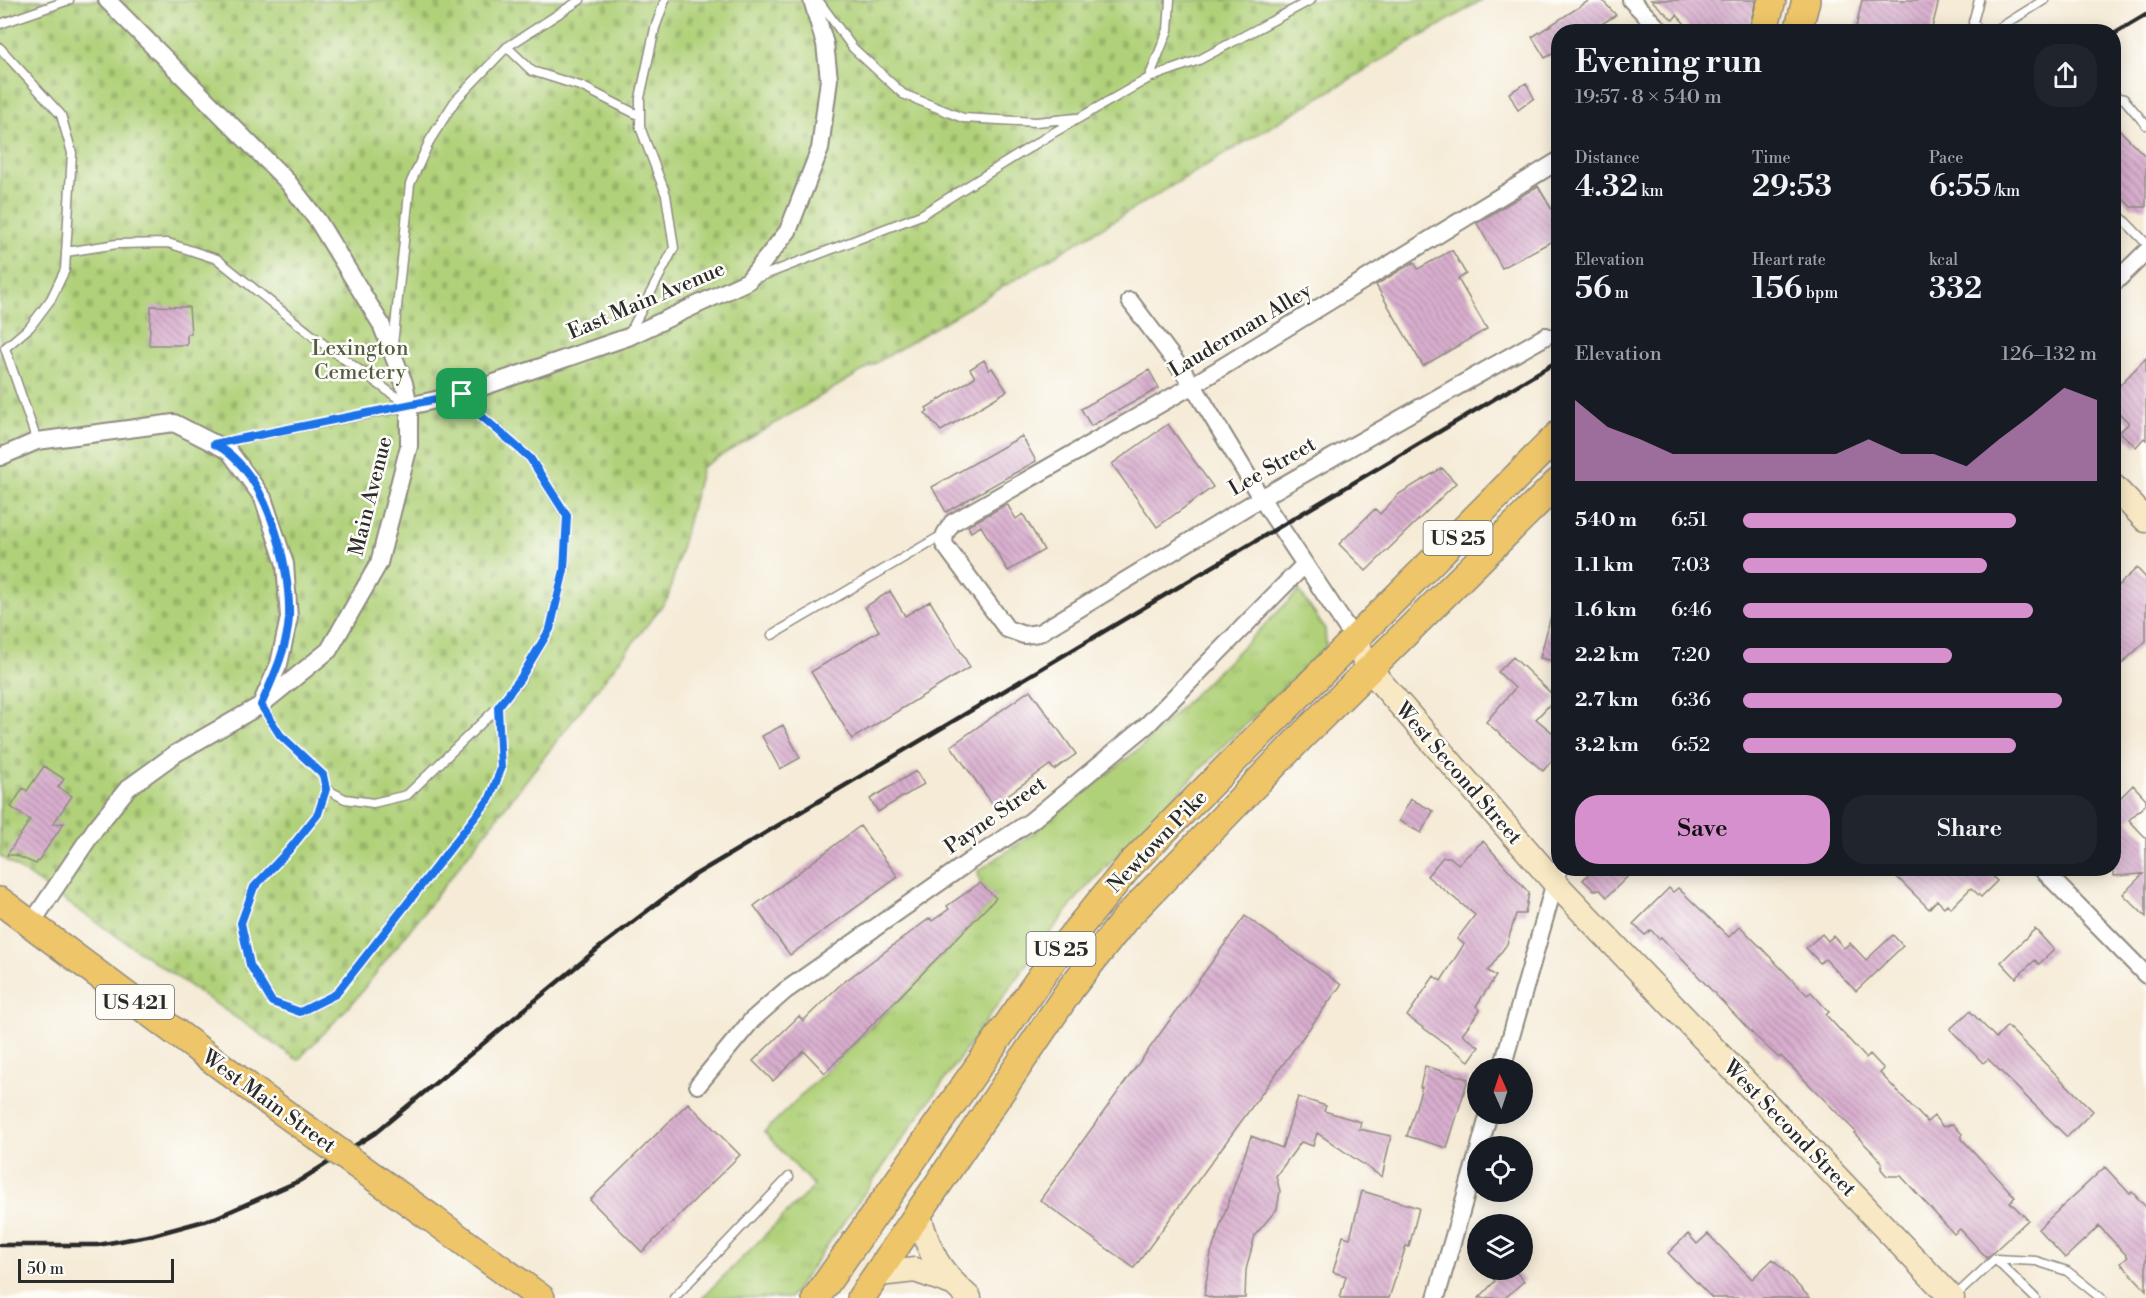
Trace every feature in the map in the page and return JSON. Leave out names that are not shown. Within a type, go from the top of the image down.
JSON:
[{"type":"main road","points":[[1765,24],[1772,0]]},
{"type":"main road","points":[[1800,24],[1806,0]]},
{"type":"main road","name":"Newtown Pike","points":[[816,1298],[1043,973],[1091,909],[1146,850],[1551,442]]},
{"type":"main road","name":"Newtown Pike","points":[[861,1298],[919,1216],[1071,987],[1126,918],[1207,832],[1551,489]]},
{"type":"main road","name":"West Main Street","points":[[0,901],[269,1102],[541,1298]]},
{"type":"street","name":"Main Avenue","points":[[31,924],[95,829],[128,788],[175,754],[261,705],[329,650],[379,563],[409,446],[408,406],[404,383],[381,324],[336,249],[288,181],[107,0]]},
{"type":"street","name":"East Main Avenue","points":[[408,406],[462,394],[628,337],[748,281],[788,231],[820,149],[829,79],[825,44],[812,0]]},
{"type":"street","points":[[1631,0],[1654,24]]},
{"type":"street","name":"Lauderman Alley","points":[[945,534],[952,523],[1193,385],[1551,165]]},
{"type":"street","points":[[2121,276],[2146,252]]},
{"type":"street","name":"West Second Street","points":[[1130,301],[1193,385],[1261,498],[1355,640],[1370,670],[1551,869]]},
{"type":"street","name":"Lee Street","points":[[945,534],[944,544],[999,620],[1014,633],[1024,635],[1039,633],[1261,498],[1546,336]]},
{"type":"street","points":[[0,457],[37,441],[174,423],[229,451],[263,498],[285,564],[289,618],[279,664],[261,705]]},
{"type":"street","points":[[2121,494],[2146,520]]},
{"type":"street","name":"Payne Street","points":[[698,1085],[752,1020],[785,991],[1031,821],[1147,725],[1304,565]]},
{"type":"street","points":[[1505,1058],[1557,876]]},
{"type":"street","name":"West Second Street","points":[[1557,876],[1952,1298]]},
{"type":"street","points":[[2049,876],[2146,975]]},
{"type":"street","points":[[1436,1298],[1467,1191]]},
{"type":"street","points":[[919,1216],[928,1251],[961,1290]]},
{"type":"street","points":[[879,1274],[915,1270],[961,1290]]},
{"type":"lane","points":[[0,24],[69,0]]},
{"type":"lane","points":[[392,351],[410,184],[430,140],[455,101],[507,47],[580,0]]},
{"type":"lane","points":[[628,337],[674,249],[666,195],[640,127],[640,98],[652,40],[665,0]]},
{"type":"lane","points":[[818,0],[853,48],[903,94],[963,118],[1036,122],[1079,118]]},
{"type":"lane","points":[[1149,78],[1168,30],[1170,0]]},
{"type":"lane","points":[[748,281],[921,215],[1149,78],[1199,60],[1311,0]]},
{"type":"lane","points":[[1974,24],[1979,0]]},
{"type":"lane","points":[[2006,24],[2044,0]]},
{"type":"lane","points":[[507,47],[532,71],[583,87],[640,116]]},
{"type":"lane","points":[[0,48],[61,115],[72,153],[65,270],[51,298],[30,327],[3,348],[37,441]]},
{"type":"lane","points":[[2121,98],[2146,125]]},
{"type":"lane","points":[[2121,217],[2146,243]]},
{"type":"lane","points":[[66,252],[117,244],[168,243],[217,259],[318,340],[408,406]]},
{"type":"lane","points":[[326,789],[345,799],[373,803],[407,795],[498,707],[520,679],[550,629],[564,570],[567,516],[530,458],[479,414],[462,394]]},
{"type":"lane","points":[[214,444],[408,406]]},
{"type":"lane","points":[[772,635],[945,534]]},
{"type":"lane","points":[[261,705],[280,735],[323,775],[326,789],[318,814],[289,850],[254,887],[241,923],[250,965],[272,1002],[300,1012],[336,994],[490,798],[501,769],[498,707]]},
{"type":"lane","points":[[674,1298],[789,1177]]},
{"type":"lane","points":[[1952,1298],[1995,1259],[2036,1261],[2067,1270],[2101,1298]]},
{"type":"lane","points":[[1995,1259],[2035,1298]]},
{"type":"green space","name":"Lexington Cemetery","points":[[0,0],[1482,0],[702,467],[668,598],[355,1000],[298,1060],[0,856]]},
{"type":"green space","points":[[1299,591],[1325,629],[1326,647],[1224,745],[1081,893],[1030,959],[790,1298],[702,1298],[814,1186],[764,1132],[915,984],[995,898],[980,883],[978,871],[1025,839],[1139,749]]},
{"type":"building","points":[[1590,0],[1602,0],[1616,15],[1602,24],[1552,24]]},
{"type":"building","points":[[1651,0],[1756,0],[1750,24],[1685,24],[1677,15],[1673,20]]},
{"type":"building","points":[[1862,0],[1939,0],[1933,24],[1857,24]]},
{"type":"building","points":[[1551,25],[1551,55],[1545,58],[1532,37]]},
{"type":"building","points":[[1526,83],[1534,98],[1518,110],[1509,93]]},
{"type":"building","points":[[2121,131],[2146,157],[2146,207],[2131,207],[2121,196]]},
{"type":"building","points":[[1538,186],[1551,208],[1551,242],[1502,268],[1477,223]]},
{"type":"building","points":[[1452,250],[1466,274],[1458,279],[1487,329],[1423,366],[1376,285],[1414,262],[1418,269]]},
{"type":"building","points":[[151,306],[189,307],[191,334],[187,334],[187,345],[149,345]]},
{"type":"building","points":[[2146,358],[2146,440],[2144,438],[2136,447],[2121,433],[2129,423],[2121,415],[2121,384]]},
{"type":"building","points":[[984,360],[989,370],[992,368],[1007,391],[941,431],[925,413],[928,411],[926,408],[975,377],[970,369]]},
{"type":"building","points":[[1149,370],[1159,388],[1091,426],[1081,409]]},
{"type":"building","points":[[1168,424],[1213,487],[1157,527],[1112,464]]},
{"type":"building","points":[[1022,436],[1036,461],[946,512],[932,487]]},
{"type":"building","points":[[1442,468],[1456,483],[1366,571],[1339,544],[1375,509],[1380,514],[1399,494]]},
{"type":"building","points":[[1007,504],[1016,519],[1023,514],[1044,550],[1008,571],[981,526],[971,532],[968,526]]},
{"type":"building","points":[[2137,568],[2146,578],[2146,641],[2121,664],[2121,583]]},
{"type":"building","points":[[890,591],[905,616],[930,601],[970,667],[852,739],[811,672],[879,631],[865,607]]},
{"type":"building","points":[[1551,616],[1551,660],[1540,658]]},
{"type":"building","points":[[1513,657],[1551,693],[1551,703],[1536,719],[1551,731],[1551,761],[1543,771],[1486,722],[1515,688],[1498,672]]},
{"type":"building","points":[[1030,690],[1076,754],[1054,770],[1050,765],[993,805],[951,746]]},
{"type":"building","points":[[783,725],[800,758],[780,769],[762,736]]},
{"type":"building","points":[[44,766],[64,779],[58,787],[72,796],[53,824],[64,823],[36,864],[15,855],[7,855],[30,820],[11,807],[23,788],[27,791]]},
{"type":"building","points":[[916,771],[924,784],[878,812],[870,799]]},
{"type":"building","points":[[2133,785],[2146,799],[2146,804],[2129,820],[2146,838],[2146,917],[2123,894],[2143,874],[2121,876],[2121,797]]},
{"type":"building","points":[[1411,799],[1433,811],[1421,833],[1399,821]]},
{"type":"building","points":[[860,826],[898,877],[790,955],[754,906]]},
{"type":"building","points":[[1483,841],[1529,893],[1525,914],[1516,914],[1507,944],[1488,971],[1496,976],[1476,1006],[1480,1010],[1462,1034],[1479,1047],[1471,1058],[1467,1060],[1407,1016],[1434,976],[1441,981],[1464,944],[1457,939],[1475,915],[1427,876],[1443,857],[1450,857],[1458,864]]},
{"type":"building","points":[[1587,876],[1628,876],[1607,897],[1600,890],[1594,890],[1583,880]]},
{"type":"building","points":[[1896,876],[1992,876],[1997,881],[1981,897],[1971,888],[1951,908],[1947,904],[1944,907],[1937,900],[1929,909]]},
{"type":"building","points":[[980,883],[996,898],[825,1073],[804,1051],[773,1081],[753,1061],[799,1016],[803,1021],[840,985],[930,918],[932,921],[949,909],[947,906]]},
{"type":"building","points":[[1669,888],[1673,892],[1678,888],[1729,937],[1740,926],[1807,995],[1811,992],[1829,1012],[1826,1015],[1866,1058],[1870,1054],[1884,1069],[1880,1073],[1927,1122],[1934,1116],[1943,1127],[1953,1124],[1962,1134],[1962,1139],[2015,1197],[2010,1202],[2028,1220],[1987,1258],[1960,1229],[1954,1234],[1901,1176],[1887,1176],[1881,1169],[1882,1162],[1854,1133],[1856,1132],[1781,1056],[1779,1058],[1755,1036],[1661,937],[1659,939],[1651,930],[1645,935],[1633,924]]},
{"type":"building","points":[[1245,916],[1341,985],[1134,1268],[1040,1200]]},
{"type":"building","points":[[2035,929],[2054,950],[2039,964],[2035,960],[2016,978],[2001,962]]},
{"type":"building","points":[[1822,934],[1828,941],[1833,936],[1844,948],[1850,943],[1866,960],[1893,935],[1903,946],[1856,991],[1825,959],[1820,963],[1806,948]]},
{"type":"building","points":[[1970,1011],[1996,1038],[2007,1026],[2093,1111],[2067,1137],[1988,1059],[1983,1063],[1950,1029]]},
{"type":"building","points":[[1425,1066],[1467,1079],[1447,1148],[1407,1136],[1422,1087],[1420,1087]]},
{"type":"building","points":[[1298,1097],[1326,1106],[1324,1111],[1361,1122],[1359,1129],[1391,1136],[1382,1177],[1317,1133],[1313,1146],[1301,1142],[1276,1176],[1280,1191],[1277,1209],[1255,1235],[1246,1270],[1245,1298],[1213,1298],[1204,1295],[1211,1253],[1251,1136],[1282,1148]]},
{"type":"building","points":[[688,1103],[740,1155],[642,1252],[590,1200]]},
{"type":"building","points":[[2105,1167],[2130,1194],[2132,1192],[2146,1207],[2146,1290],[2121,1263],[2128,1257],[2099,1226],[2065,1258],[2038,1229]]},
{"type":"building","points":[[1362,1191],[1419,1208],[1409,1247],[1406,1246],[1389,1298],[1340,1298],[1346,1276],[1333,1272],[1343,1236],[1350,1238]]},
{"type":"building","points":[[1688,1234],[1697,1244],[1708,1234],[1752,1279],[1773,1259],[1810,1298],[1712,1298],[1668,1253]]},
{"type":"building","points":[[1495,1281],[1524,1281],[1505,1298],[1479,1298]]},
{"type":"railway","points":[[2121,30],[2146,15]]},
{"type":"railway","points":[[0,1245],[98,1245],[153,1235],[215,1218],[299,1181],[375,1133],[600,947],[693,876],[1551,365]]},
{"type":"route","points":[[462,394],[479,414],[530,458],[567,516],[564,570],[550,629],[520,679],[498,707],[501,769],[490,798],[384,936],[336,994],[300,1012],[272,1002],[250,965],[241,923],[254,887],[289,850],[318,814],[326,789],[323,775],[280,735],[261,705],[279,664],[289,618],[285,564],[263,498],[229,451],[214,444],[462,394]]}]
